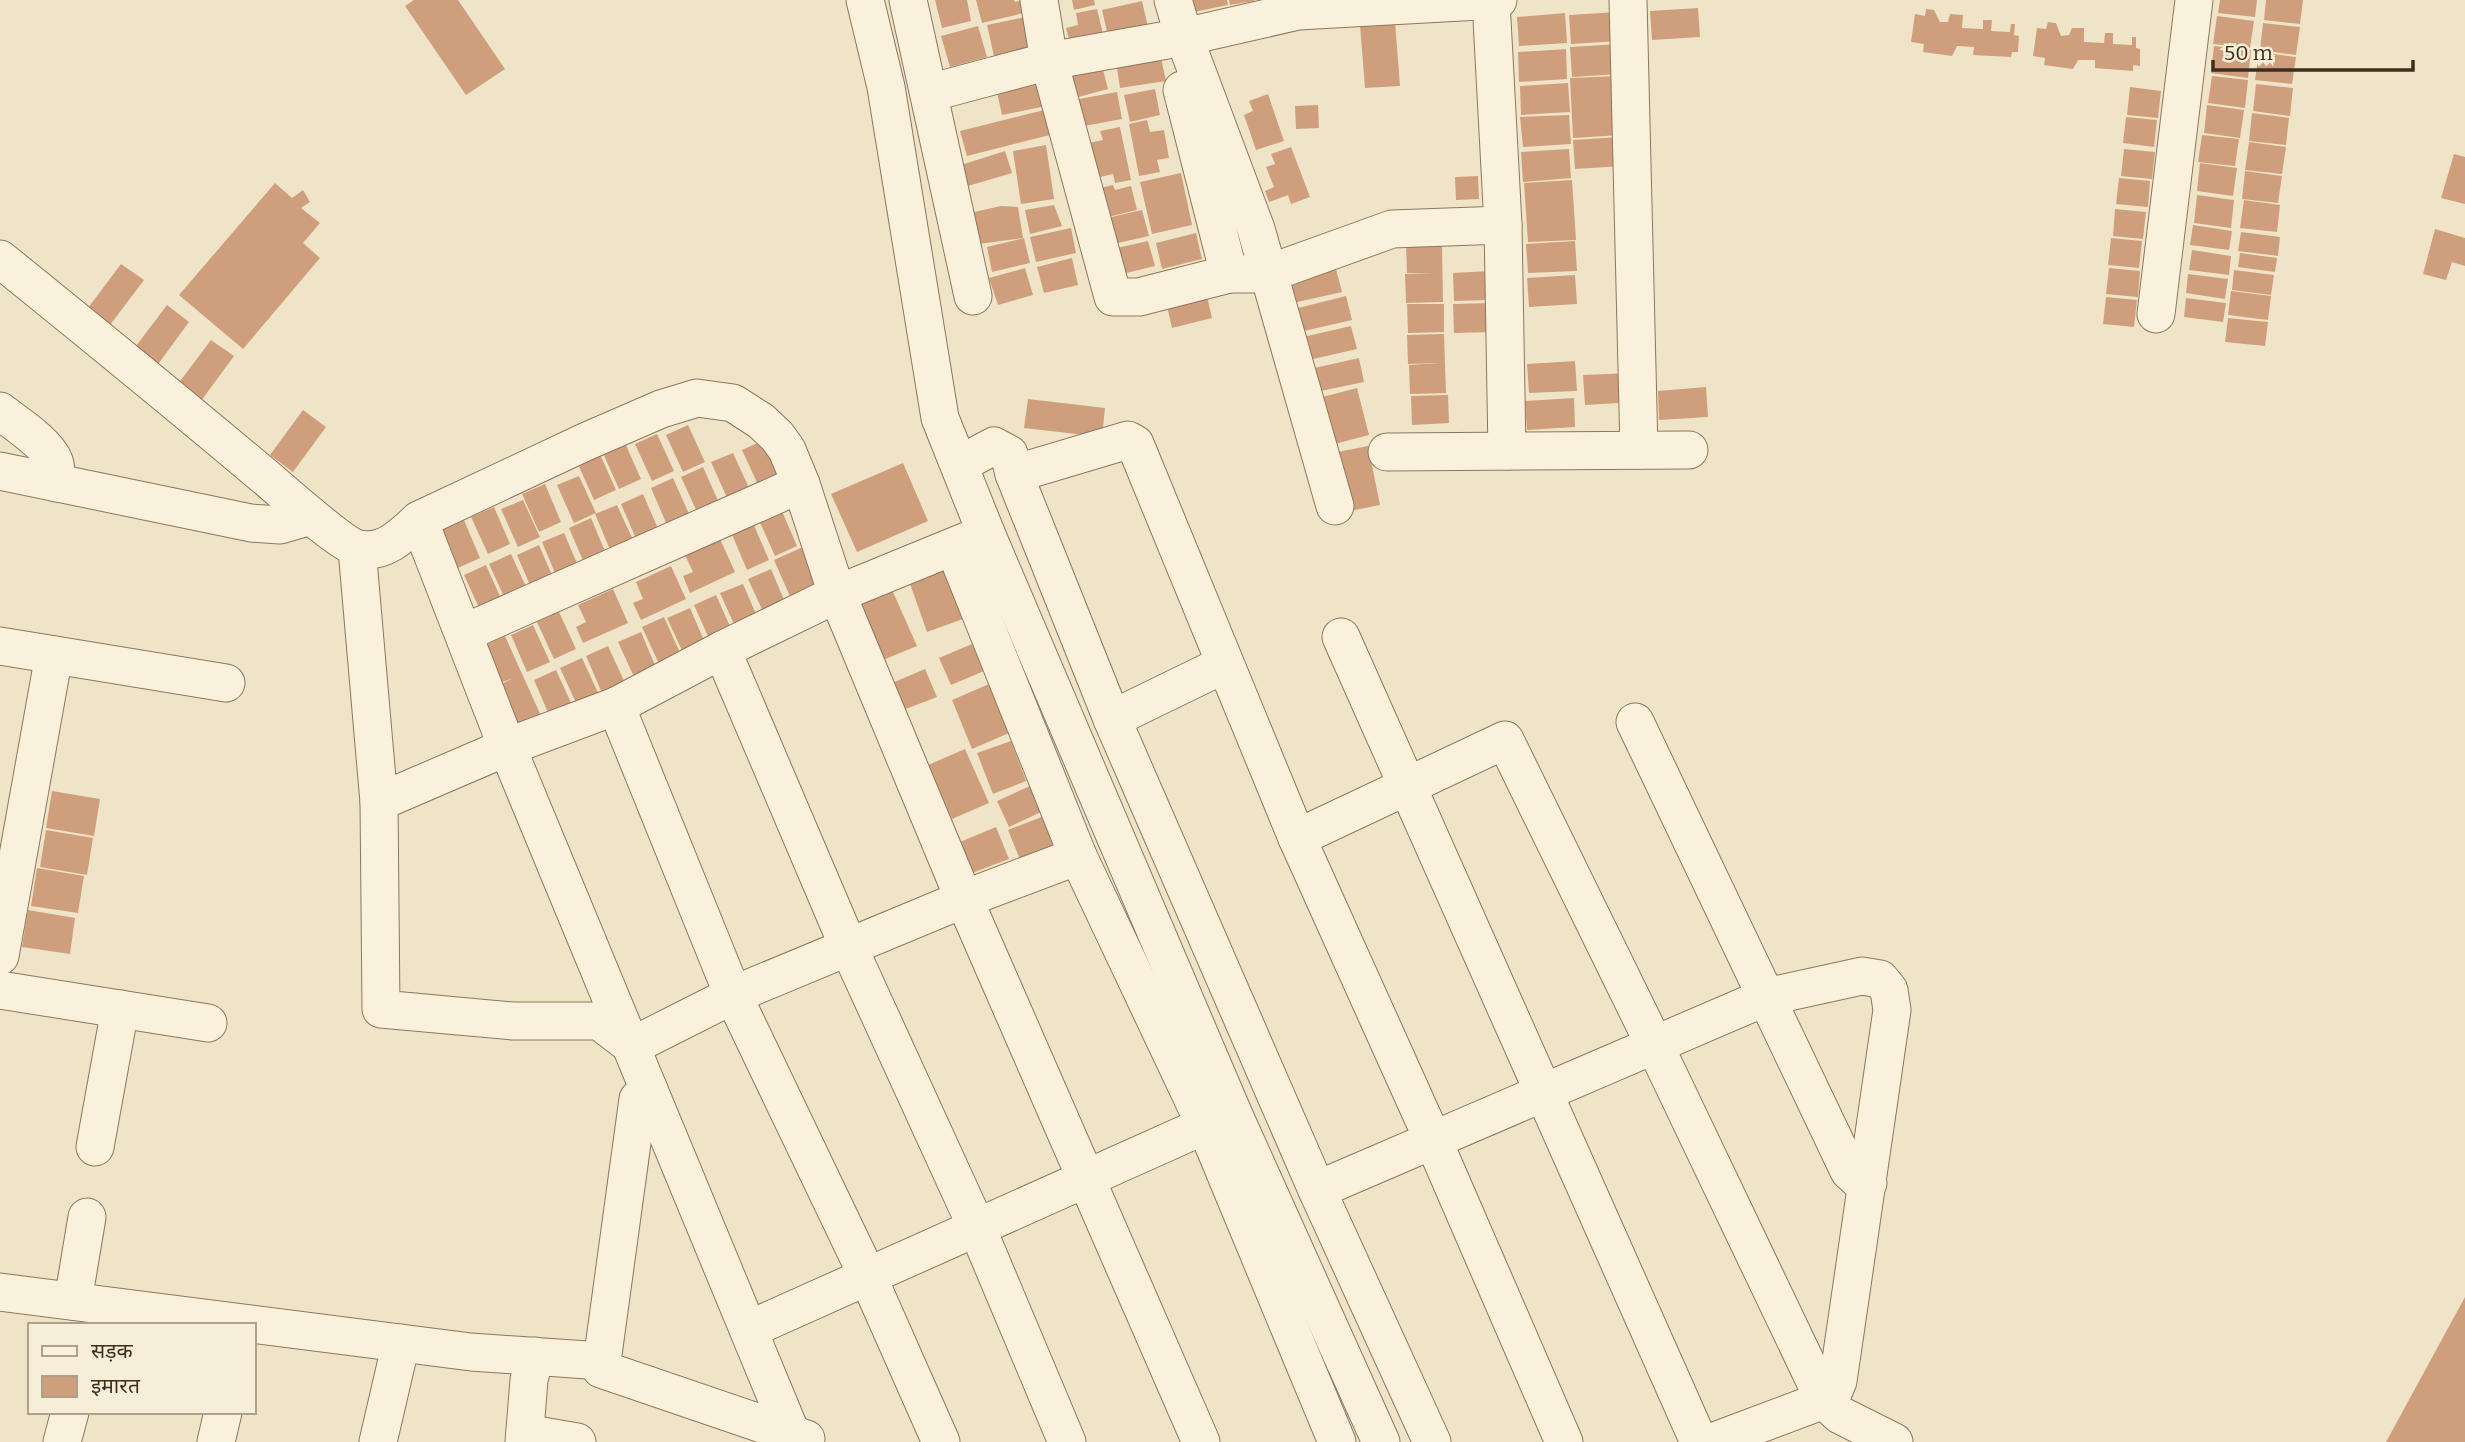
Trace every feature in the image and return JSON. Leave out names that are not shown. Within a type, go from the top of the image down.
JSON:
[{"type":"street","points":[[865,0],[886,88],[940,418],[960,464],[970,540],[1078,856],[1219,1120],[1381,1442]]},
{"type":"street","points":[[908,0],[973,296]]},
{"type":"street","points":[[1039,0],[1049,61],[1113,297],[1139,297],[1229,274],[1267,274],[1392,229],[1503,225]]},
{"type":"street","points":[[1173,0],[1177,38],[1229,274]]},
{"type":"street","points":[[929,93],[1049,61],[1177,38],[1298,11],[1497,0]]},
{"type":"street","points":[[1628,0],[1639,450]]},
{"type":"street","points":[[2156,314],[2194,0]]},
{"type":"street","points":[[1491,1],[1503,225],[1507,451]]},
{"type":"street","points":[[1177,38],[1256,229],[1335,506]]},
{"type":"street","points":[[0,259],[311,516],[357,549],[376,550],[400,538],[419,520],[597,436],[661,409],[697,398],[733,402],[777,436],[787,450],[801,484],[837,594],[964,899],[1201,1442]]},
{"type":"street","points":[[0,411],[53,458],[57,471],[55,483]]},
{"type":"street","points":[[1014,474],[1128,440],[1135,444],[1297,838],[1433,1140],[1564,1442]]},
{"type":"street","points":[[960,464],[994,446],[1009,454],[1014,474],[1112,719],[1317,1190],[1432,1442]]},
{"type":"street","points":[[1387,452],[1689,450]]},
{"type":"street","points":[[0,471],[251,523],[280,525],[311,516]]},
{"type":"street","points":[[464,633],[801,484]]},
{"type":"street","points":[[419,520],[507,747],[649,1090],[750,1329],[803,1438]]},
{"type":"street","points":[[379,802],[507,747],[617,706],[837,594],[970,540]]},
{"type":"street","points":[[970,540],[1219,1120],[1337,1442]]},
{"type":"street","points":[[357,549],[379,802],[381,1009],[513,1021],[598,1021],[632,1046]]},
{"type":"street","points":[[1341,637],[1699,1442]]},
{"type":"street","points":[[0,646],[226,683]]},
{"type":"street","points":[[723,650],[849,948],[977,1228],[1067,1442]]},
{"type":"street","points":[[0,956],[54,655]]},
{"type":"street","points":[[1112,719],[1225,664]]},
{"type":"street","points":[[617,706],[733,995],[868,1276],[941,1442]]},
{"type":"street","points":[[1635,722],[1849,1171],[1860,1181],[1868,1183]]},
{"type":"street","points":[[1297,838],[1505,740],[1824,1400],[1840,1415],[1894,1442]]},
{"type":"street","points":[[632,1046],[733,995],[964,899],[1078,856]]},
{"type":"street","points":[[1317,1190],[1766,997],[1862,976],[1880,979],[1889,990],[1892,1010],[1838,1381],[1833,1393],[1824,1400],[1712,1442]]},
{"type":"street","points":[[0,990],[208,1023]]},
{"type":"street","points":[[95,1147],[120,1009]]},
{"type":"street","points":[[649,1090],[638,1099],[601,1369],[803,1438]]},
{"type":"street","points":[[750,1329],[1219,1120]]},
{"type":"street","points":[[87,1217],[88,1310]]},
{"type":"street","points":[[0,1292],[88,1310],[231,1323]]},
{"type":"street","points":[[256,1326],[401,1343],[602,1361]]},
{"type":"street","points":[[377,1442],[401,1343]]},
{"type":"street","points":[[535,1356],[529,1380],[524,1437],[577,1442]]},
{"type":"street","points":[[62,1442],[69,1414]]},
{"type":"street","points":[[216,1442],[223,1414]]},
{"type":"building","points":[[414,0],[458,0],[505,69],[466,95],[405,6]]},
{"type":"building","points":[[935,0],[967,0],[971,21],[942,28]]},
{"type":"building","points":[[976,0],[1022,0],[1028,12],[982,23]]},
{"type":"building","points":[[1072,0],[1094,0],[1095,5],[1074,10]]},
{"type":"building","points":[[1186,0],[1227,0],[1228,5],[1189,13]]},
{"type":"building","points":[[1229,0],[1254,0],[1254,1],[1230,5]]},
{"type":"building","points":[[2220,0],[2257,0],[2255,17],[2218,13]]},
{"type":"building","points":[[2266,0],[2303,0],[2300,24],[2264,20]]},
{"type":"building","points":[[1142,1],[1148,27],[1108,36],[1102,10]]},
{"type":"building","points":[[1698,8],[1700,37],[1652,40],[1650,11]]},
{"type":"building","points":[[1097,9],[1104,38],[1071,46],[1066,28],[1078,25],[1076,13]]},
{"type":"building","points":[[1926,9],[1934,10],[1940,22],[1948,22],[1950,14],[1963,15],[1962,28],[1983,29],[1983,20],[1992,20],[1991,31],[2010,32],[2011,24],[2015,24],[2014,35],[2019,36],[2018,52],[2012,52],[2011,57],[1973,55],[1974,47],[1957,46],[1952,56],[1923,52],[1924,44],[1911,42],[1915,14],[1925,16]]},
{"type":"building","points":[[1617,12],[1619,41],[1571,44],[1569,15]]},
{"type":"building","points":[[1565,13],[1567,43],[1519,46],[1517,17]]},
{"type":"building","points":[[1030,16],[1036,46],[994,56],[987,25]]},
{"type":"building","points":[[2217,16],[2254,21],[2250,48],[2213,44]]},
{"type":"building","points":[[1395,22],[1400,86],[1365,88],[1360,25]]},
{"type":"building","points":[[2048,22],[2056,23],[2061,36],[2069,35],[2072,28],[2084,28],[2084,42],[2104,43],[2105,33],[2113,33],[2113,44],[2132,45],[2132,37],[2136,37],[2136,48],[2140,49],[2140,66],[2133,65],[2133,71],[2095,68],[2095,60],[2078,60],[2073,69],[2044,65],[2045,58],[2033,56],[2037,28],[2046,29]]},
{"type":"building","points":[[2263,23],[2300,27],[2296,55],[2260,50]]},
{"type":"building","points":[[978,26],[987,57],[950,67],[941,36]]},
{"type":"building","points":[[1619,44],[1620,74],[1572,77],[1570,47]]},
{"type":"building","points":[[2214,46],[2251,50],[2248,78],[2211,73]]},
{"type":"building","points":[[1159,49],[1166,81],[1120,88],[1115,56]]},
{"type":"building","points":[[1566,49],[1567,79],[1519,82],[1518,52]]},
{"type":"building","points":[[2259,52],[2296,57],[2292,84],[2255,80]]},
{"type":"building","points":[[1102,66],[1108,89],[1071,99],[1064,76]]},
{"type":"building","points":[[1041,74],[1046,106],[1002,115],[995,83]]},
{"type":"building","points":[[1618,76],[1621,135],[1573,138],[1570,78]]},
{"type":"building","points":[[2212,76],[2248,80],[2245,108],[2208,103]]},
{"type":"building","points":[[1568,83],[1570,112],[1521,115],[1520,86]]},
{"type":"building","points":[[2256,84],[2293,88],[2290,116],[2253,111]]},
{"type":"building","points":[[2130,87],[2161,91],[2158,118],[2127,115]]},
{"type":"building","points":[[1155,89],[1160,115],[1130,122],[1124,95]]},
{"type":"building","points":[[1117,92],[1122,119],[1079,127],[1074,100]]},
{"type":"building","points":[[1268,94],[1284,141],[1256,150],[1244,115],[1253,111],[1249,101]]},
{"type":"building","points":[[1318,105],[1319,128],[1296,129],[1295,106]]},
{"type":"building","points":[[2207,105],[2244,110],[2240,138],[2204,133]]},
{"type":"building","points":[[1048,109],[1054,134],[967,156],[960,131]]},
{"type":"building","points":[[2252,113],[2289,118],[2286,145],[2249,141]]},
{"type":"building","points":[[1569,115],[1571,144],[1523,147],[1520,117]]},
{"type":"building","points":[[2126,117],[2157,120],[2154,147],[2123,143]]},
{"type":"building","points":[[1147,120],[1150,132],[1164,130],[1169,158],[1157,160],[1160,172],[1139,176],[1129,124]]},
{"type":"building","points":[[1120,127],[1131,180],[1115,183],[1113,174],[1096,178],[1089,143],[1103,140],[1100,131]]},
{"type":"building","points":[[2202,135],[2239,139],[2235,166],[2198,162]]},
{"type":"building","points":[[1621,137],[1623,166],[1575,169],[1573,140]]},
{"type":"building","points":[[2249,142],[2286,147],[2282,174],[2245,170]]},
{"type":"building","points":[[1046,145],[1054,199],[1021,204],[1013,151]]},
{"type":"building","points":[[1291,147],[1310,197],[1291,204],[1288,195],[1269,202],[1265,191],[1274,187],[1266,167],[1275,164],[1271,154]]},
{"type":"building","points":[[1569,149],[1571,178],[1523,182],[1521,152]]},
{"type":"building","points":[[2124,149],[2155,152],[2152,179],[2121,176]]},
{"type":"building","points":[[1005,151],[1012,173],[968,186],[961,165]]},
{"type":"building","points":[[2454,154],[2465,157],[2465,204],[2441,198]]},
{"type":"building","points":[[2200,163],[2237,168],[2233,196],[2197,191]]},
{"type":"building","points":[[2245,171],[2282,176],[2278,203],[2242,199]]},
{"type":"building","points":[[1181,173],[1192,225],[1152,234],[1140,182]]},
{"type":"building","points":[[1478,176],[1479,199],[1456,200],[1455,177]]},
{"type":"building","points":[[2119,178],[2150,181],[2148,207],[2116,204]]},
{"type":"building","points":[[1572,180],[1576,240],[1528,242],[1524,183]]},
{"type":"building","points":[[275,183],[292,198],[303,190],[310,202],[301,208],[320,223],[303,243],[320,258],[243,349],[179,295]]},
{"type":"building","points":[[1113,185],[1115,190],[1131,186],[1137,210],[1104,218],[1096,189]]},
{"type":"building","points":[[2197,195],[2234,200],[2231,228],[2194,223]]},
{"type":"building","points":[[2244,200],[2280,205],[2277,232],[2240,228]]},
{"type":"building","points":[[1054,205],[1062,226],[1030,234],[1025,210]]},
{"type":"building","points":[[1001,206],[1018,207],[1023,238],[979,244],[974,212]]},
{"type":"building","points":[[2115,209],[2146,212],[2143,239],[2113,236]]},
{"type":"building","points":[[1142,210],[1149,236],[1109,245],[1103,219]]},
{"type":"building","points":[[2193,225],[2232,231],[2229,250],[2190,245]]},
{"type":"building","points":[[1071,228],[1076,253],[1036,262],[1030,237]]},
{"type":"building","points":[[2435,229],[2465,238],[2465,266],[2452,262],[2446,280],[2423,274]]},
{"type":"building","points":[[2241,232],[2280,237],[2278,256],[2238,251]]},
{"type":"building","points":[[1196,233],[1202,259],[1162,269],[1156,243]]},
{"type":"building","points":[[1024,238],[1030,263],[992,272],[987,247]]},
{"type":"building","points":[[2111,238],[2142,241],[2139,268],[2108,265]]},
{"type":"building","points":[[1148,241],[1155,266],[1114,276],[1108,250]]},
{"type":"building","points":[[1575,241],[1577,271],[1528,273],[1526,244]]},
{"type":"building","points":[[1442,243],[1443,302],[1406,303],[1405,274],[1433,273],[1407,273],[1406,244]]},
{"type":"building","points":[[2192,250],[2231,256],[2229,275],[2189,270]]},
{"type":"building","points":[[2240,253],[2277,258],[2275,272],[2238,267]]},
{"type":"building","points":[[1072,258],[1078,285],[1044,293],[1037,267]]},
{"type":"building","points":[[121,264],[144,280],[110,325],[88,308]]},
{"type":"building","points":[[1025,268],[1033,295],[998,305],[989,278]]},
{"type":"building","points":[[2109,268],[2140,271],[2138,297],[2106,294]]},
{"type":"building","points":[[1336,269],[1342,292],[1293,303],[1288,279]]},
{"type":"building","points":[[2234,270],[2274,275],[2271,295],[2232,290]]},
{"type":"building","points":[[1490,271],[1491,300],[1454,301],[1453,273]]},
{"type":"building","points":[[2188,274],[2228,279],[2225,299],[2186,293]]},
{"type":"building","points":[[1575,275],[1577,304],[1529,307],[1527,278]]},
{"type":"building","points":[[2231,291],[2271,296],[2268,320],[2228,315]]},
{"type":"building","points":[[1206,292],[1212,318],[1172,328],[1166,302]]},
{"type":"building","points":[[1346,296],[1352,320],[1304,331],[1298,308]]},
{"type":"building","points":[[2106,297],[2137,300],[2134,327],[2103,324]]},
{"type":"building","points":[[2186,298],[2226,303],[2223,322],[2184,317]]},
{"type":"building","points":[[1490,303],[1491,332],[1454,333],[1453,304]]},
{"type":"building","points":[[1407,304],[1444,304],[1444,332],[1408,333]]},
{"type":"building","points":[[167,305],[189,322],[156,367],[133,350]]},
{"type":"building","points":[[2228,318],[2268,322],[2265,346],[2225,342]]},
{"type":"building","points":[[1351,326],[1357,349],[1309,360],[1303,337]]},
{"type":"building","points":[[1444,334],[1446,393],[1410,394],[1409,365],[1440,363],[1408,364],[1407,335]]},
{"type":"building","points":[[211,340],[234,356],[201,401],[178,384]]},
{"type":"building","points":[[1359,358],[1364,382],[1316,392],[1310,369]]},
{"type":"building","points":[[1575,361],[1577,391],[1529,393],[1527,364]]},
{"type":"building","points":[[1631,373],[1634,402],[1585,405],[1583,375]]},
{"type":"building","points":[[1706,387],[1708,417],[1659,420],[1658,391]]},
{"type":"building","points":[[1357,388],[1369,435],[1327,446],[1315,399]]},
{"type":"building","points":[[1448,395],[1449,423],[1412,425],[1411,396]]},
{"type":"building","points":[[1574,398],[1575,427],[1527,430],[1525,401]]},
{"type":"building","points":[[1028,399],[1105,408],[1102,437],[1024,428]]},
{"type":"building","points":[[303,410],[326,427],[293,472],[270,455]]},
{"type":"building","points":[[688,425],[705,462],[683,472],[666,435]]},
{"type":"building","points":[[657,434],[674,471],[652,481],[635,444]]},
{"type":"building","points":[[764,440],[781,477],[759,487],[742,450]]},
{"type":"building","points":[[624,441],[641,479],[619,489],[602,451]]},
{"type":"building","points":[[1368,446],[1380,505],[1345,512],[1333,453]]},
{"type":"building","points":[[599,452],[616,490],[594,500],[577,462]]},
{"type":"building","points":[[733,453],[750,490],[728,500],[711,462]]},
{"type":"building","points":[[903,463],[928,521],[857,552],[831,494]]},
{"type":"building","points":[[703,467],[720,505],[698,514],[681,477]]},
{"type":"building","points":[[579,476],[596,513],[574,523],[557,485]]},
{"type":"building","points":[[673,478],[690,516],[667,525],[651,488]]},
{"type":"building","points":[[545,484],[561,522],[539,532],[522,494]]},
{"type":"building","points":[[643,494],[659,531],[637,541],[621,504]]},
{"type":"building","points":[[523,500],[540,537],[518,547],[501,509]]},
{"type":"building","points":[[617,505],[634,542],[611,552],[595,514]]},
{"type":"building","points":[[494,507],[510,544],[488,554],[471,517]]},
{"type":"building","points":[[781,509],[797,546],[775,556],[758,518]]},
{"type":"building","points":[[591,518],[607,556],[585,565],[569,528]]},
{"type":"building","points":[[464,520],[480,558],[458,568],[442,530]]},
{"type":"building","points":[[753,523],[769,560],[747,570],[731,532]]},
{"type":"building","points":[[564,533],[580,570],[558,580],[542,542]]},
{"type":"building","points":[[720,539],[735,572],[690,593],[683,576],[693,572],[685,555]]},
{"type":"building","points":[[539,545],[555,582],[533,592],[517,555]]},
{"type":"building","points":[[803,547],[821,589],[792,601],[774,560]]},
{"type":"building","points":[[511,554],[528,591],[506,601],[489,564]]},
{"type":"building","points":[[486,565],[503,603],[481,612],[464,575]]},
{"type":"building","points":[[943,565],[963,619],[927,632],[908,578]]},
{"type":"building","points":[[671,566],[686,599],[641,620],[633,603],[643,599],[636,582]]},
{"type":"building","points":[[771,569],[787,607],[765,616],[748,579]]},
{"type":"building","points":[[743,584],[759,621],[737,631],[720,593]]},
{"type":"building","points":[[613,589],[628,623],[583,643],[576,627],[586,622],[578,605]]},
{"type":"building","points":[[893,592],[917,646],[883,660],[859,603]]},
{"type":"building","points":[[716,595],[733,633],[711,643],[694,605]]},
{"type":"building","points":[[690,608],[706,645],[684,655],[667,618]]},
{"type":"building","points":[[559,612],[576,649],[554,659],[537,622]]},
{"type":"building","points":[[664,617],[681,655],[659,664],[642,627]]},
{"type":"building","points":[[533,625],[550,662],[527,672],[511,635]]},
{"type":"building","points":[[641,632],[657,670],[635,679],[618,642]]},
{"type":"building","points":[[505,636],[542,718],[513,731],[492,689],[513,678],[500,683],[483,646]]},
{"type":"building","points":[[972,644],[984,671],[951,685],[939,658]]},
{"type":"building","points":[[608,646],[625,683],[602,693],[586,656]]},
{"type":"building","points":[[582,658],[599,695],[577,705],[560,668]]},
{"type":"building","points":[[925,669],[937,697],[903,710],[892,683]]},
{"type":"building","points":[[556,670],[573,707],[550,717],[534,680]]},
{"type":"building","points":[[989,684],[1009,733],[972,749],[952,700]]},
{"type":"building","points":[[1011,741],[1026,781],[993,794],[977,753]]},
{"type":"building","points":[[965,749],[989,803],[952,819],[928,765]]},
{"type":"building","points":[[1030,786],[1041,812],[1009,827],[997,801]]},
{"type":"building","points":[[52,791],[100,799],[94,836],[46,828]]},
{"type":"building","points":[[1044,816],[1056,847],[1021,862],[1008,830]]},
{"type":"building","points":[[996,827],[1009,859],[972,873],[960,842]]},
{"type":"building","points":[[46,830],[93,838],[87,875],[40,867]]},
{"type":"building","points":[[37,868],[84,876],[78,913],[31,906]]},
{"type":"building","points":[[28,910],[75,918],[70,954],[22,947]]},
{"type":"building","points":[[2465,1297],[2465,1442],[2386,1442]]}]
